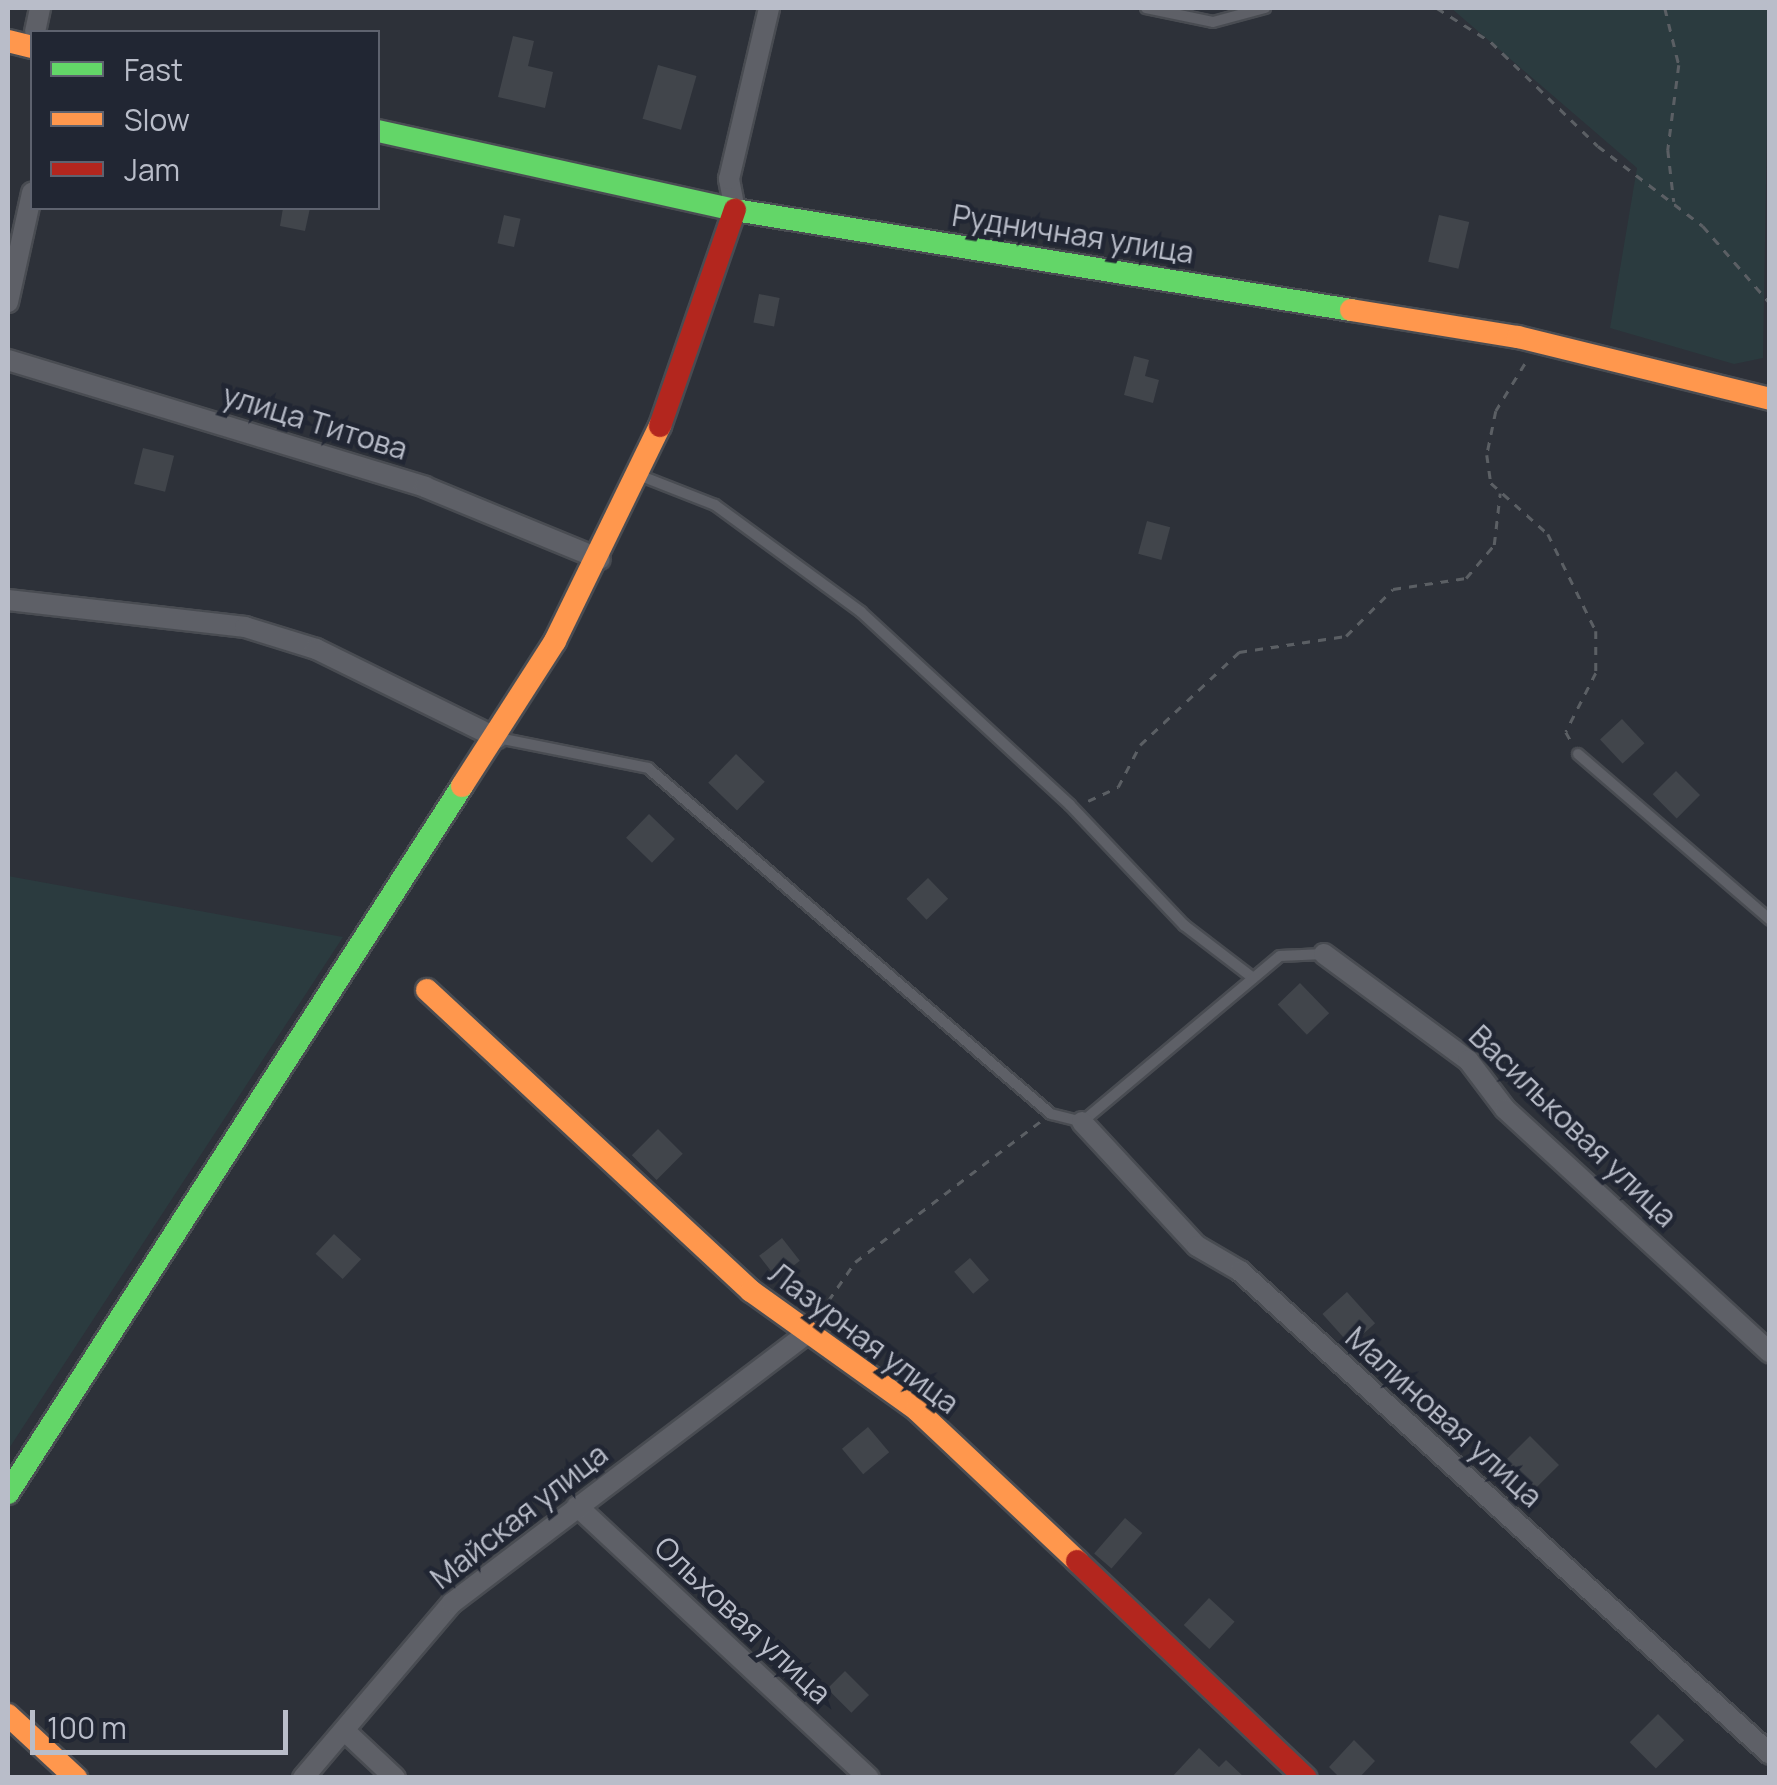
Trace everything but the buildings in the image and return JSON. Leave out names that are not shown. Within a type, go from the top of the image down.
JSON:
[{"type":"street","points":[[8,1493],[497,738],[600,558],[675,395],[734,210],[729,179],[769,8]]},
{"type":"street","name":"Рудничная улица","points":[[380,130],[734,210],[1539,341],[1766,392]]},
{"type":"street","points":[[8,302],[30,202]]},
{"type":"street","name":"улица Титова","points":[[8,360],[425,486],[600,558]]},
{"type":"street","points":[[8,600],[245,627],[316,649],[497,738]]},
{"type":"street","name":"Васильковая улица","points":[[1324,954],[1468,1060],[1504,1109],[1770,1353]]},
{"type":"street","name":"Лазурная улица","points":[[427,990],[804,1335],[916,1410],[1306,1778]]},
{"type":"street","name":"Малиновая улица","points":[[1082,1122],[1197,1246],[1240,1272],[1770,1754]]},
{"type":"street","name":"Майская улица","points":[[304,1778],[452,1603],[804,1335]]},
{"type":"street","name":"Ольховая улица","points":[[576,1506],[869,1778]]},
{"type":"street","points":[[8,1715],[76,1778]]},
{"type":"street","points":[[346,1732],[395,1778]]},
{"type":"lane","points":[[1146,8],[1213,22],[1265,8]]},
{"type":"lane","points":[[641,476],[716,505],[861,612],[1070,805],[1184,924],[1252,978]]},
{"type":"lane","points":[[497,738],[648,768],[1050,1114],[1082,1122],[1280,956],[1324,954]]},
{"type":"lane","points":[[1578,754],[1770,920]]},
{"type":"path","points":[[1437,8],[1506,54],[1559,112],[1674,204],[1770,303]]},
{"type":"path","points":[[1665,8],[1679,64],[1668,150],[1674,204]]},
{"type":"path","points":[[1070,805],[1118,786],[1140,745],[1239,652],[1346,636],[1393,589],[1466,578],[1494,545],[1500,493],[1488,454],[1496,411],[1539,341]]},
{"type":"path","points":[[1500,493],[1548,534],[1596,631],[1596,673],[1566,732],[1578,754]]},
{"type":"path","points":[[804,1335],[855,1262],[1050,1114]]},
{"type":"shaded area","points":[[1451,8],[1769,8],[1763,358],[1734,364],[1610,328],[1637,168]]},
{"type":"shaded area","points":[[8,876],[343,937],[8,1450]]},
{"type":"traffic: fast","points":[[380,131],[735,210],[1351,310]]},
{"type":"traffic: fast","points":[[8,1493],[462,786]]},
{"type":"traffic: slow","points":[[8,41],[30,46]]},
{"type":"traffic: slow","points":[[1351,310],[1518,337],[1770,399]]},
{"type":"traffic: slow","points":[[462,786],[555,641],[660,426]]},
{"type":"traffic: slow","points":[[427,990],[751,1291],[917,1410],[1077,1561]]},
{"type":"traffic: slow","points":[[8,1715],[76,1778]]},
{"type":"traffic: jam","points":[[660,426],[735,210]]},
{"type":"traffic: jam","points":[[1077,1561],[1306,1778]]}]
